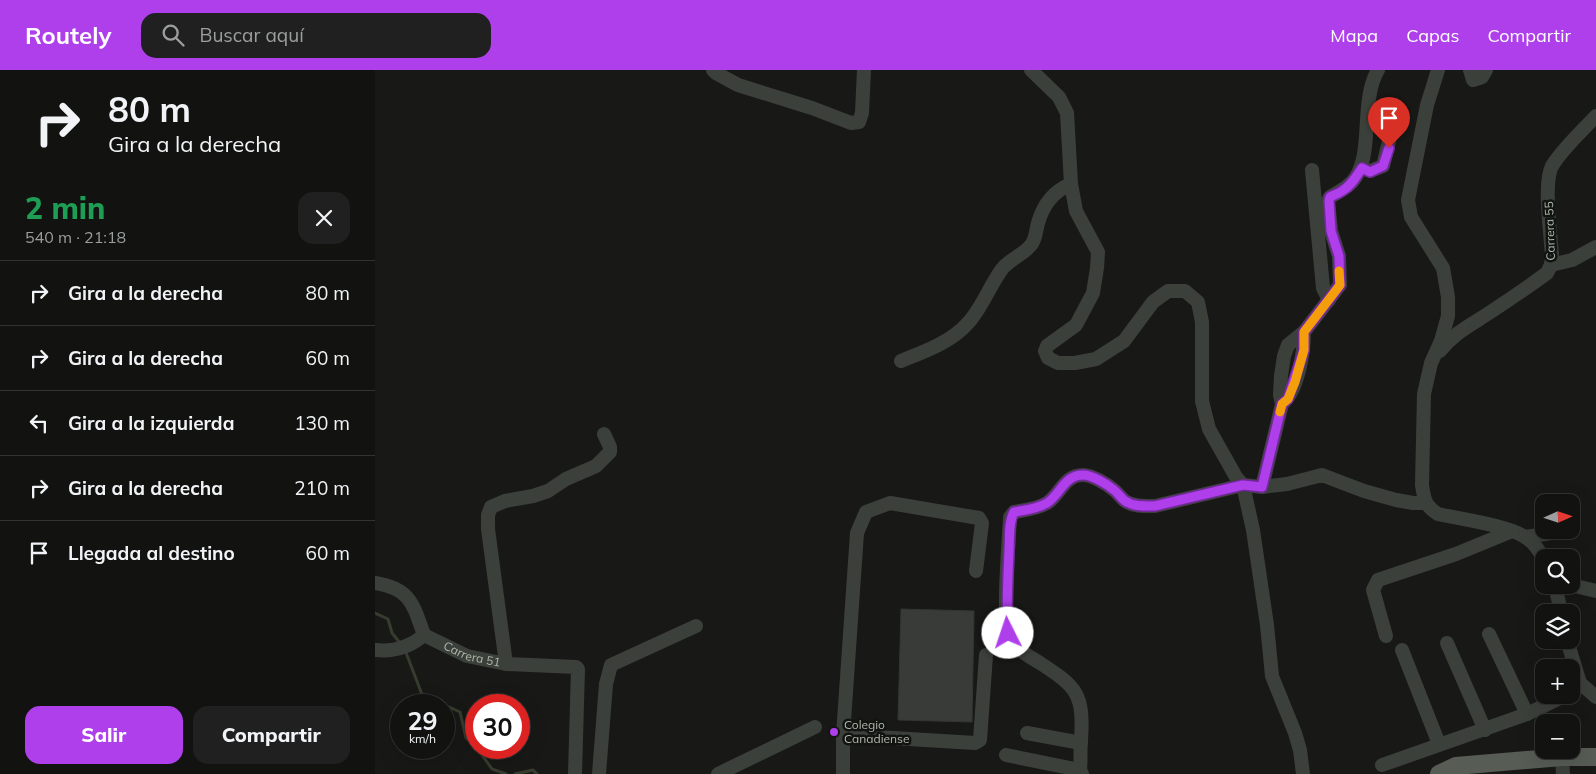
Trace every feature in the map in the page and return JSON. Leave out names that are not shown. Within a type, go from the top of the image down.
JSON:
[{"type":"main road","points":[[1439,774],[1456,766],[1563,766],[1596,757]]},
{"type":"street","points":[[713,70],[738,85],[812,108],[851,123],[859,122],[862,113],[864,70]]},
{"type":"street","points":[[1031,70],[1059,97],[1067,113],[1071,184],[1076,211],[1098,252],[1093,292],[1076,325],[1047,346],[1045,351],[1048,358],[1058,363],[1075,363],[1097,359],[1124,341],[1153,302],[1168,291],[1185,291],[1198,302],[1202,322],[1203,401],[1209,429],[1236,477],[1243,485],[1253,530],[1267,625],[1272,676],[1295,733],[1300,750],[1303,774]]},
{"type":"street","points":[[1262,487],[1282,404],[1288,399],[1295,382],[1304,350],[1304,332],[1340,285],[1339,256],[1331,231],[1329,201],[1330,197],[1342,191],[1353,181],[1362,168],[1370,91],[1378,70]]},
{"type":"street","points":[[1438,70],[1427,105],[1408,200],[1411,217],[1443,268],[1448,297],[1448,316],[1441,342],[1431,363],[1424,394],[1422,484],[1426,503],[1430,510],[1438,514],[1512,531],[1526,537],[1537,549]]},
{"type":"street","points":[[1470,70],[1473,80],[1482,77],[1486,70]]},
{"type":"street","name":"Carrera 55","points":[[1431,363],[1449,339],[1547,273],[1551,265],[1549,175],[1552,167],[1596,116]]},
{"type":"street","points":[[1362,168],[1370,172],[1383,166],[1391,133]]},
{"type":"street","points":[[1312,170],[1323,288],[1329,300]]},
{"type":"street","points":[[901,361],[935,346],[968,324],[1009,261],[1033,243],[1042,212],[1047,204],[1059,189],[1071,184]]},
{"type":"street","points":[[1551,265],[1572,260],[1596,247]]},
{"type":"street","points":[[506,664],[488,529],[488,514],[491,507],[505,501],[548,491],[566,478],[597,466],[609,452],[610,447],[604,434]]},
{"type":"street","points":[[1007,755],[1081,772],[1083,721],[1081,705],[1073,689],[1063,678],[1017,649],[1008,633],[1006,610],[1011,517],[1014,512],[1034,508],[1049,502],[1066,482],[1076,476],[1084,475],[1115,490],[1124,500],[1133,505],[1144,506],[1155,506],[1243,485],[1262,487],[1287,484],[1322,476],[1396,500],[1426,503]]},
{"type":"street","points":[[843,774],[843,735],[857,533],[866,512],[890,503],[979,518],[982,523],[976,571]]},
{"type":"street","points":[[1387,636],[1373,590],[1378,580],[1456,554],[1512,531]]},
{"type":"street","points":[[1526,537],[1535,536]]},
{"type":"street","points":[[375,583],[388,585],[408,596],[424,635],[416,642],[402,648],[375,650]]},
{"type":"street","points":[[1580,587],[1596,591]]},
{"type":"street","points":[[599,774],[607,684],[611,665],[696,626]]},
{"type":"street","points":[[1489,634],[1527,714]]},
{"type":"street","name":"Carrera 51","points":[[424,635],[467,656],[506,664],[576,667],[578,669],[575,774]]},
{"type":"street","points":[[1447,643],[1485,730]]},
{"type":"street","points":[[1402,650],[1439,744]]},
{"type":"street","points":[[843,735],[975,743],[980,740],[986,655]]},
{"type":"street","points":[[1580,688],[1596,696]]},
{"type":"street","points":[[1382,765],[1439,744],[1485,730],[1548,704]]},
{"type":"street","points":[[717,774],[815,727]]},
{"type":"street","points":[[1027,733],[1081,742]]},
{"type":"building","points":[[901,609],[974,611],[972,722],[898,720]]},
{"type":"waterway","points":[[375,613],[388,619],[392,633],[400,643]]},
{"type":"waterway","points":[[405,650],[422,694]]},
{"type":"waterway","points":[[455,710],[460,712],[465,734]]},
{"type":"waterway","points":[[485,759],[492,769],[506,774]]},
{"type":"waterway","points":[[515,774],[533,770],[537,774]]},
{"type":"slow traffic","points":[[1280,412],[1282,404],[1288,399],[1295,382],[1304,350],[1304,332],[1340,285],[1339,271]]},
{"type":"place","name":"Colegio Canadiense","points":[[834,732]]},
{"type":"route","points":[[1008,633],[1006,610],[1011,517],[1014,512],[1034,508],[1049,502],[1066,482],[1076,476],[1084,475],[1103,483],[1115,490],[1124,500],[1133,505],[1144,506],[1155,506],[1243,485],[1262,487],[1282,404],[1288,399],[1295,382],[1304,350],[1304,332],[1340,285],[1339,256],[1331,231],[1330,197],[1348,186],[1362,168],[1370,172],[1383,166],[1389,148]]}]
